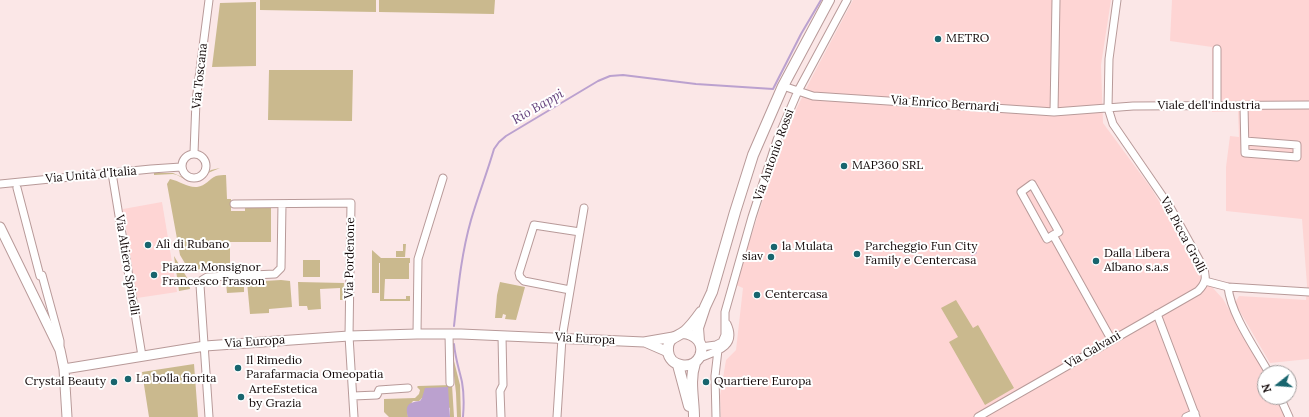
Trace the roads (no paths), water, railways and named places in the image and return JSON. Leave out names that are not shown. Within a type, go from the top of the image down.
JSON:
[{"type":"main road","name":"Via Antonio Rossi","points":[[693,417],[692,371],[701,353],[698,328],[712,292],[753,155],[783,86],[829,0]]},
{"type":"main road","name":"Via Antonio Rossi","points":[[673,337],[683,333],[705,307]]},
{"type":"main road","points":[[683,333],[689,333],[695,336],[700,344]]},
{"type":"main road","points":[[668,352],[669,344],[673,337]]},
{"type":"main road","name":"Via Antonio Rossi","points":[[668,352],[672,360],[678,365],[684,366],[697,361]]},
{"type":"main road","name":"Via Antonio Rossi","points":[[678,365],[693,417]]},
{"type":"street","name":"Via Toscana","points":[[194,153],[196,101],[209,0]]},
{"type":"street","name":"Via Antonio Rossi","points":[[700,344],[716,345],[722,342],[725,335],[725,312],[766,172],[777,140],[798,92],[847,0]]},
{"type":"street","points":[[1054,112],[1056,0]]},
{"type":"street","points":[[1108,108],[1109,59],[1117,0]]},
{"type":"street","points":[[1217,49],[1217,106]]},
{"type":"street","name":"Via Enrico Bernardi","points":[[783,86],[808,95],[817,96],[1054,112],[1108,108]]},
{"type":"street","name":"Viale dell'industria","points":[[1108,108],[1133,106],[1309,105]]},
{"type":"street","points":[[1244,106],[1245,153],[1297,157],[1297,145],[1245,141]]},
{"type":"street","name":"Via Picca Grolli","points":[[1108,108],[1113,124],[1170,207],[1203,267],[1206,277],[1205,281],[1228,287],[1309,292]]},
{"type":"street","points":[[194,153],[200,155],[204,159],[206,165],[204,173],[197,178],[185,175],[181,167],[184,158],[187,155],[194,153]]},
{"type":"street","name":"Via Unità d'Italia","points":[[0,184],[181,167]]},
{"type":"street","name":"Via Altiero Spinelli","points":[[112,173],[142,356]]},
{"type":"street","points":[[417,334],[418,259],[443,178]]},
{"type":"street","points":[[1032,184],[1059,232],[1053,235],[1047,240],[1021,192],[1032,184]]},
{"type":"street","points":[[17,188],[60,341],[60,350],[64,368],[67,417]]},
{"type":"street","name":"Via Pordenone","points":[[234,204],[351,203],[349,336]]},
{"type":"street","points":[[210,417],[200,285],[202,280],[207,277],[275,274],[281,268],[282,204]]},
{"type":"street","points":[[557,417],[562,338],[584,208]]},
{"type":"street","points":[[570,290],[524,281],[520,277],[519,273],[534,224],[580,232]]},
{"type":"street","points":[[0,227],[60,350]]},
{"type":"street","points":[[1053,235],[1111,339]]},
{"type":"street","name":"Via Galvani","points":[[982,416],[1111,339],[1198,291],[1205,281]]},
{"type":"street","points":[[1228,287],[1229,296],[1235,313],[1264,365]]},
{"type":"street","points":[[1157,314],[1195,415],[1186,417]]},
{"type":"street","name":"Via Antonio Rossi","points":[[697,361],[726,346],[730,333],[725,320]]},
{"type":"street","points":[[450,383],[453,334]]},
{"type":"street","name":"Via Europa","points":[[64,368],[205,346],[349,336],[453,334],[644,342],[673,337]]},
{"type":"street","points":[[349,336],[354,417]]},
{"type":"street","points":[[501,417],[500,391],[503,385],[502,336]]},
{"type":"street","name":"Via Europa","points":[[644,342],[668,352]]},
{"type":"street","points":[[716,417],[715,376],[718,350]]},
{"type":"street","points":[[353,396],[377,394],[379,390],[408,388]]},
{"type":"street","points":[[1284,405],[1289,417]]},
{"type":"waterway","name":"Rio Bappi","points":[[454,326],[460,273],[468,233],[494,149],[499,142],[506,136],[598,81],[610,76],[623,75],[696,84],[773,89],[801,34],[821,0]]},
{"type":"waterway","name":"Rio Bappi","points":[[454,344],[463,386],[463,417]]},
{"type":"place","name":"METRO","points":[[938,39]]},
{"type":"place","name":"MAP360 SRL","points":[[844,166]]},
{"type":"place","name":"Alì di Rubano","points":[[148,245]]},
{"type":"place","name":"la Mulata","points":[[774,247]]},
{"type":"place","name":"Parcheggio Fun City Family e Centercasa","points":[[857,254]]},
{"type":"place","name":"siav","points":[[771,257]]},
{"type":"place","name":"Dalla Libera Albano s.a.s","points":[[1096,261]]},
{"type":"place","name":"Piazza Monsignor Francesco Frasson","points":[[154,275]]},
{"type":"place","name":"Centercasa","points":[[757,295]]},
{"type":"place","name":"Il Rimedio Parafarmacia Omeopatia","points":[[238,368]]},
{"type":"place","name":"La bolla fiorita","points":[[128,379]]},
{"type":"place","name":"Crystal Beauty","points":[[114,382]]},
{"type":"place","name":"Quartiere Europa","points":[[706,382]]},
{"type":"place","name":"ArteEstetica by Grazia","points":[[241,397]]}]
